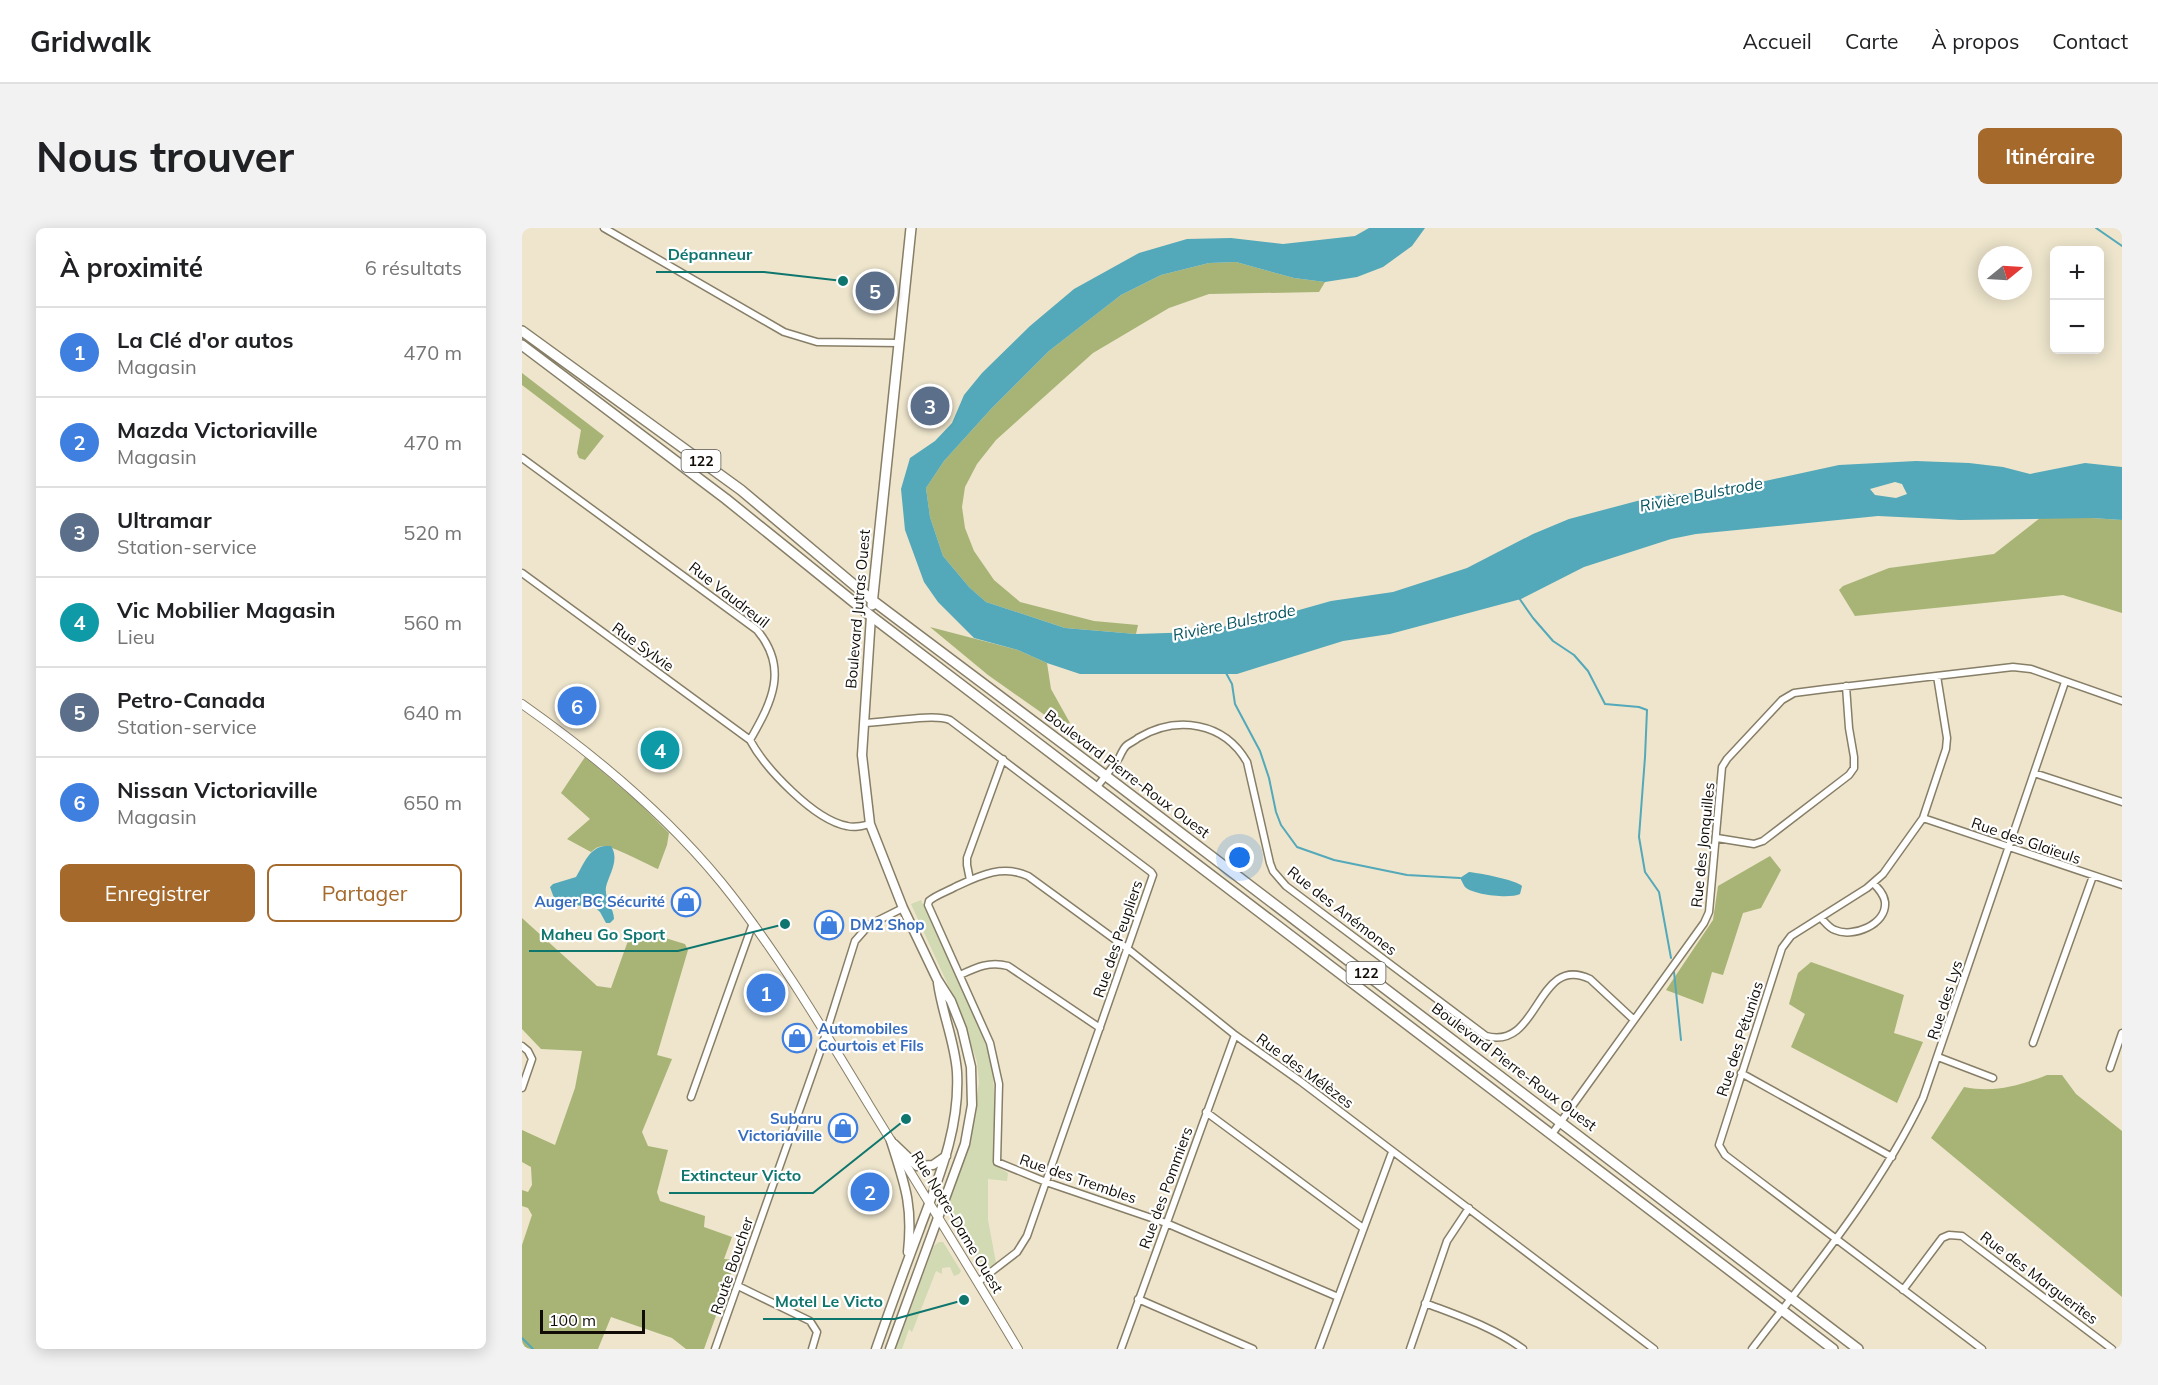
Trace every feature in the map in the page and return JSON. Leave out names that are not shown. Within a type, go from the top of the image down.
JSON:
[{"type":"main road","name":"Boulevard Jutras Ouest","points":[[890,1349],[965,1144],[972,1105],[971,1067],[962,1029],[951,1001],[937,979],[903,908],[870,824],[863,777],[872,600],[911,228]]},
{"type":"main road","name":"Boulevard Pierre-Roux Ouest","points":[[522,331],[741,490],[872,600],[1858,1349]]},
{"type":"main road","name":"Boulevard Pierre-Roux Ouest","points":[[522,345],[726,499],[871,616],[1833,1349]]},
{"type":"main road","name":"Boulevard Jutras Ouest","points":[[876,1349],[947,1155],[954,1125],[957,1071],[954,1050],[941,1006],[937,979]]},
{"type":"main road","points":[[891,1141],[917,1166],[933,1166],[947,1155]]},
{"type":"main road","points":[[891,1141],[909,1202],[911,1223],[907,1263]]},
{"type":"street","points":[[604,228],[784,332],[817,342],[900,343]]},
{"type":"street","name":"Rue Vaudreuil","points":[[522,458],[689,579],[762,636],[774,658],[776,674],[773,693],[750,740]]},
{"type":"street","name":"Rue Sylvie","points":[[522,573],[750,740]]},
{"type":"street","name":"Rue des Jonquilles","points":[[1552,1134],[1707,917],[1717,838],[1722,767],[1782,700],[1789,695],[1846,686],[2013,667],[2031,669],[2122,701]]},
{"type":"street","name":"Rue des Pétunias","points":[[1937,676],[1947,738],[1946,749],[1923,818],[1897,857],[1873,883],[1791,936],[1782,948],[1719,1140],[1721,1150],[1982,1349]]},
{"type":"street","name":"Rue des Lys","points":[[1752,1349],[1837,1239],[1892,1157],[1923,1098],[2065,682]]},
{"type":"street","points":[[1717,838],[1754,844],[1763,841],[1849,775],[1854,768],[1854,757],[1846,686]]},
{"type":"street","name":"Rue Notre-Dame Ouest","points":[[522,704],[589,753],[668,824],[721,882],[753,923],[930,1202],[1018,1349]]},
{"type":"street","name":"Rue des Peupliers","points":[[864,723],[943,717],[950,720],[1151,872],[1152,880],[1022,1245],[1010,1258],[978,1282]]},
{"type":"street","name":"Rue des Anémones","points":[[1096,788],[1126,746],[1149,732],[1160,728],[1183,726],[1200,726],[1217,732],[1238,748],[1247,762],[1270,862],[1278,878],[1486,1036],[1500,1037],[1518,1031],[1556,980],[1570,974],[1582,975],[1590,979],[1634,1019]]},
{"type":"street","points":[[750,740],[767,767],[799,798],[816,810],[838,824],[858,827],[870,824]]},
{"type":"street","points":[[970,880],[967,858],[1003,759]]},
{"type":"street","points":[[2034,773],[2122,802]]},
{"type":"street","name":"Rue des Glaïeuls","points":[[1923,818],[2122,885]]},
{"type":"street","name":"Rue des Mélèzes","points":[[929,901],[970,880],[997,871],[1018,872],[1028,876],[1128,949],[1234,1035],[1300,1081],[1654,1349]]},
{"type":"street","points":[[2033,1043],[2093,876]]},
{"type":"street","points":[[1821,918],[1829,927],[1847,933],[1858,931],[1878,920],[1885,902],[1883,894],[1873,883]]},
{"type":"street","name":"Rue des Trembles","points":[[929,901],[928,905],[990,1043],[996,1066],[999,1099],[998,1162],[1046,1182],[1166,1222],[1338,1297]]},
{"type":"street","name":"Route Boucher","points":[[715,1349],[825,1035],[855,941],[869,925],[903,908]]},
{"type":"street","points":[[691,1097],[753,923]]},
{"type":"street","points":[[960,975],[987,964],[999,963],[1008,966],[1100,1028]]},
{"type":"street","points":[[2110,1068],[2122,1033]]},
{"type":"street","name":"Rue des Pommiers","points":[[1121,1349],[1234,1035]]},
{"type":"street","points":[[522,1046],[532,1059],[522,1088]]},
{"type":"street","points":[[1938,1058],[1993,1078]]},
{"type":"street","points":[[1741,1073],[1892,1157]]},
{"type":"street","points":[[1206,1112],[1363,1228]]},
{"type":"street","points":[[1319,1349],[1392,1152]]},
{"type":"street","points":[[1410,1349],[1447,1240],[1469,1208]]},
{"type":"street","name":"Rue des Marguerites","points":[[1903,1290],[1942,1238],[1949,1235],[1962,1236],[2112,1349]]},
{"type":"street","points":[[738,1286],[810,1321],[817,1332],[812,1349]]},
{"type":"street","points":[[1138,1299],[1253,1349]]},
{"type":"street","points":[[1425,1303],[1473,1321],[1500,1334],[1523,1349]]},
{"type":"green space","points":[[1236,262],[1294,278],[1325,282],[1319,292],[1209,294],[1169,308],[1093,353],[996,440],[977,464],[965,487],[962,507],[965,528],[974,551],[994,580],[1020,602],[1094,621],[1138,625],[1136,634],[1065,628],[986,602],[969,587],[943,556],[930,517],[926,488],[944,461],[991,409],[1049,351],[1121,295],[1161,275],[1209,263]]},
{"type":"green space","points":[[522,373],[604,436],[585,460],[579,458],[577,453],[581,430],[522,385]]},
{"type":"green space","points":[[2040,518],[2122,520],[2122,613],[2063,595],[1855,616],[1839,590],[1843,586],[1889,568],[1994,554]]},
{"type":"green space","points":[[930,627],[1018,650],[1047,663],[1051,689],[1070,723],[1059,725],[988,675]]},
{"type":"green space","points":[[585,757],[637,801],[669,833],[658,869],[608,847],[599,847],[591,852],[567,839],[590,819],[561,793]]},
{"type":"green space","points":[[1770,856],[1781,870],[1761,908],[1743,913],[1723,975],[1712,972],[1703,1004],[1666,990],[1713,920],[1718,886]]},
{"type":"green space","points":[[921,900],[973,1014],[992,1065],[995,1103],[993,1160],[996,1166],[1008,1173],[1007,1181],[988,1179],[988,1220],[996,1263],[984,1270],[947,1211],[970,1143],[979,1082],[977,1062],[959,1009],[911,904]]},
{"type":"green space","points":[[522,918],[597,986],[611,988],[629,938],[642,931],[685,944],[688,950],[657,1055],[672,1059],[642,1132],[648,1146],[668,1150],[657,1192],[660,1201],[705,1216],[704,1227],[732,1237],[724,1259],[736,1260],[704,1349],[686,1349],[672,1338],[611,1317],[598,1349],[522,1349],[522,1245],[532,1215],[528,1208],[522,1206],[522,1190],[528,1192],[532,1185],[531,1167],[522,1162],[522,1130],[555,1145],[575,1088],[582,1051],[541,1049],[522,1029]]},
{"type":"green space","points":[[1811,962],[1904,995],[1894,1033],[1923,1042],[1897,1103],[1791,1047],[1805,1014],[1789,1004],[1798,973]]},
{"type":"green space","points":[[2047,1075],[2062,1075],[2076,1094],[2122,1131],[2122,1297],[1931,1138],[1964,1087],[1996,1089]]},
{"type":"green space","points":[[943,1242],[961,1271],[954,1276],[950,1267],[942,1268],[942,1274],[936,1271],[912,1332],[909,1329],[902,1349],[895,1349],[934,1246]]},
{"type":"water","name":"Rivière Bulstrode","points":[[1369,228],[1425,228],[1412,246],[1383,267],[1357,277],[1325,282],[1294,278],[1236,262],[1209,263],[1161,275],[1121,295],[1049,351],[991,409],[944,461],[926,488],[930,517],[943,556],[969,587],[986,602],[1065,628],[1136,634],[1198,632],[1292,612],[1331,601],[1393,592],[1467,568],[1533,534],[1569,519],[1656,496],[1724,490],[1839,465],[1916,461],[1969,463],[2003,467],[2030,474],[2085,463],[2122,467],[2122,520],[2092,518],[1960,520],[1878,516],[1696,534],[1671,539],[1584,567],[1521,599],[1390,634],[1343,641],[1237,674],[1080,674],[1018,650],[974,638],[938,602],[924,582],[905,530],[901,489],[910,458],[935,441],[952,423],[964,395],[982,373],[1030,326],[1074,289],[1139,253],[1187,239],[1231,238],[1283,244],[1355,236]],"holes":[[[1895,482],[1902,484],[1907,494],[1896,498],[1875,495],[1870,489]]]},
{"type":"water","points":[[611,846],[614,856],[606,887],[606,895],[614,915],[610,923],[606,923],[600,912],[591,904],[577,905],[554,898],[550,887],[576,877],[591,853],[595,849]]},
{"type":"water","points":[[1469,872],[1513,881],[1522,886],[1520,894],[1500,896],[1469,890],[1460,878]]},
{"type":"waterway","points":[[2096,228],[2122,246]]},
{"type":"waterway","points":[[1519,598],[1553,641],[1574,655],[1588,671],[1605,704],[1639,707],[1647,710],[1639,837],[1645,872],[1659,892],[1671,958]]},
{"type":"waterway","points":[[1226,673],[1232,684],[1235,704],[1260,751],[1281,825],[1297,847],[1334,860],[1407,875],[1460,878]]},
{"type":"waterway","points":[[1674,972],[1681,1040]]},
{"type":"waterway","points":[[522,1338],[533,1349]]},
{"type":"place","name":"Dépanneur","points":[[843,281]]},
{"type":"place","name":"Petro-Canada","points":[[875,291]]},
{"type":"place","name":"Ultramar","points":[[930,406]]},
{"type":"place","name":"Nissan Victoriaville","points":[[577,706]]},
{"type":"place","name":"Vic Mobilier Magasin","points":[[660,750]]},
{"type":"place","name":"Auger BC Sécurité","points":[[686,902]]},
{"type":"place","name":"Maheu Go Sport","points":[[785,924]]},
{"type":"place","name":"DM2 Shop","points":[[829,925]]},
{"type":"place","name":"La Clé d'or autos","points":[[766,993]]},
{"type":"place","name":"Automobiles Courtois et Fils","points":[[797,1038]]},
{"type":"place","name":"Extincteur Victo","points":[[906,1119]]},
{"type":"place","name":"Subaru Victoriaville","points":[[843,1128]]},
{"type":"place","name":"Mazda Victoriaville","points":[[870,1192]]},
{"type":"place","name":"Motel Le Victo","points":[[964,1300]]}]
